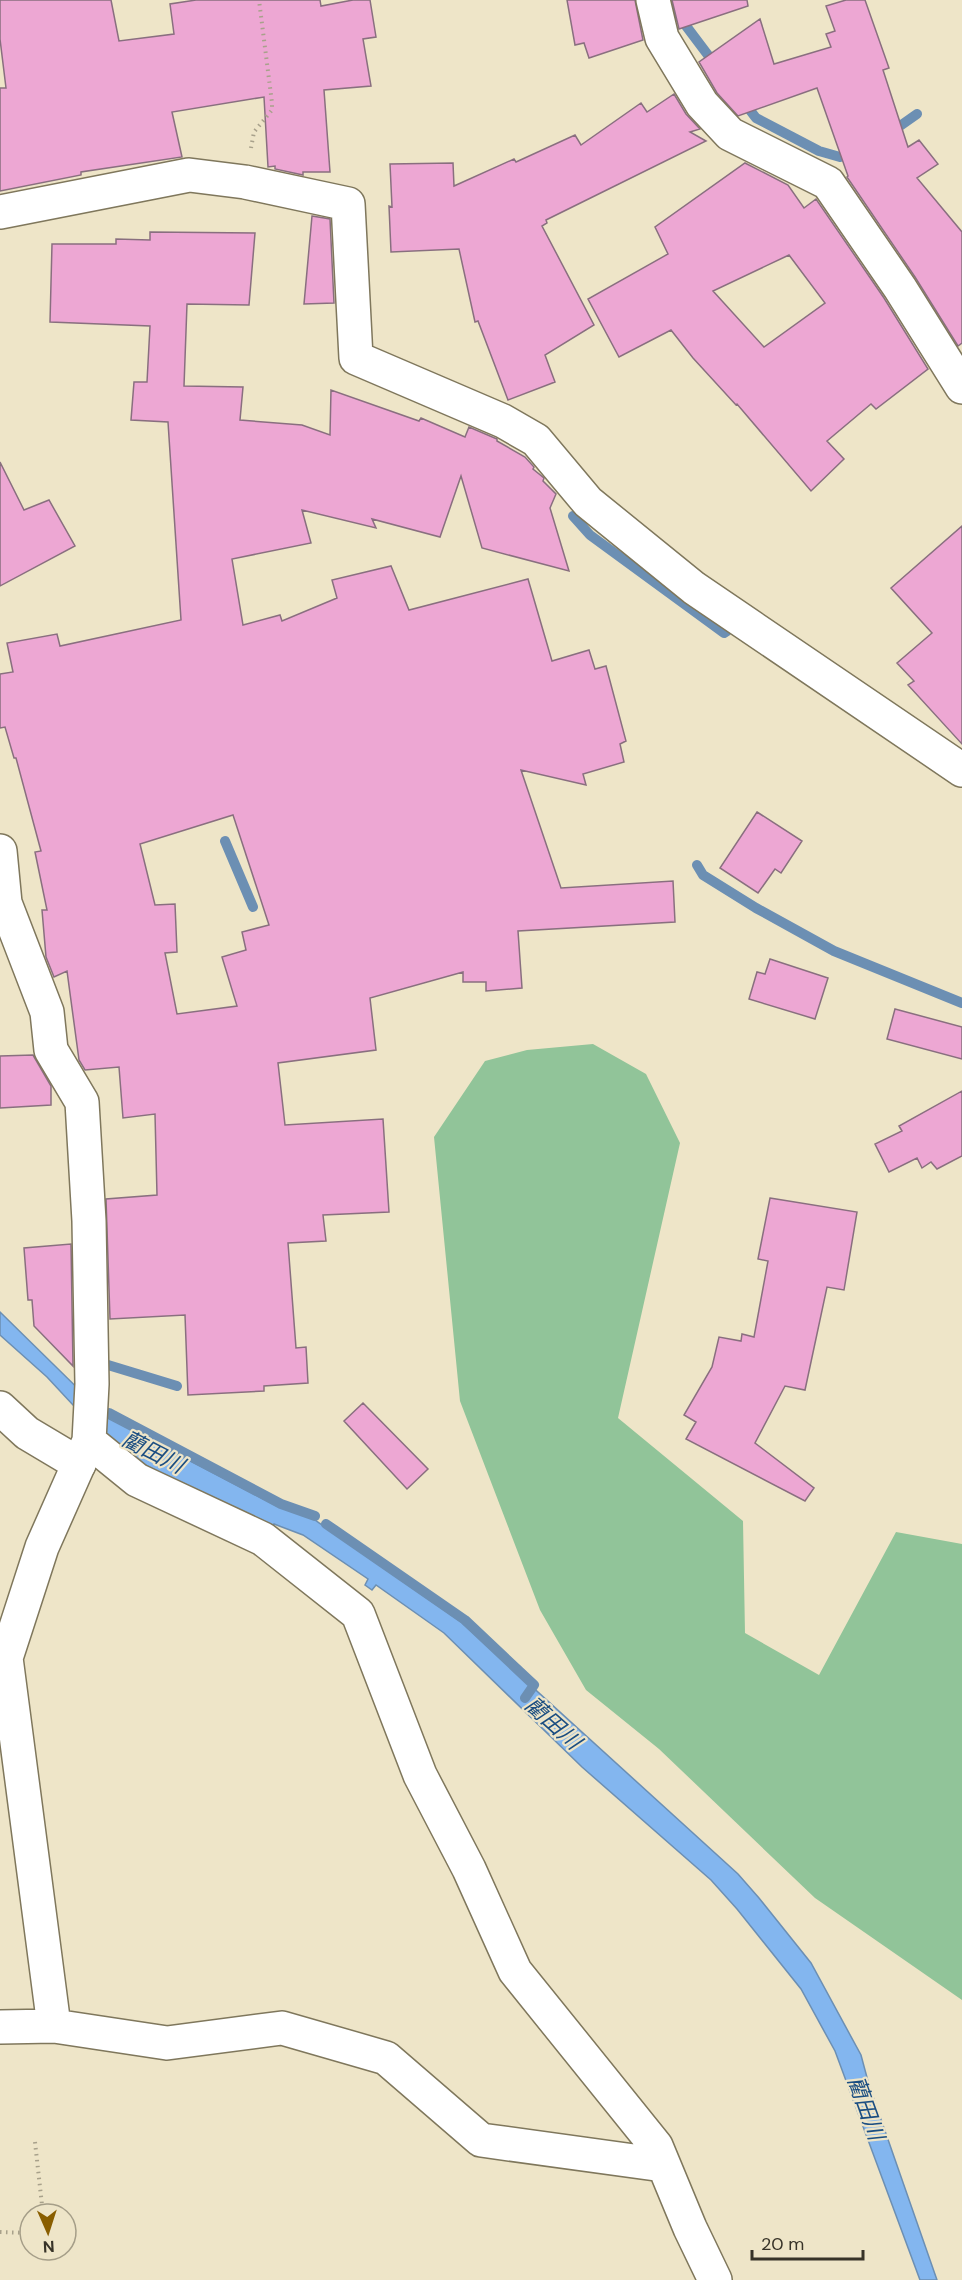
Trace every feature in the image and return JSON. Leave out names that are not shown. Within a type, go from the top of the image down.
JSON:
[{"type":"street","points":[[653,0],[662,38],[702,104],[730,134],[828,183],[900,288],[962,387]]},
{"type":"street","points":[[0,212],[189,175],[245,182],[348,204],[356,358],[503,421],[536,440],[588,502],[694,588],[962,770]]},
{"type":"street","points":[[0,851],[5,903],[47,1012],[51,1050],[82,1102],[89,1221],[92,1384],[84,1453],[42,1547],[6,1658],[54,2026]]},
{"type":"street","points":[[0,1408],[27,1433],[84,1453],[263,1539],[358,1614],[420,1775],[469,1869],[515,1971],[656,2146],[690,2228],[715,2280]]},
{"type":"street","points":[[0,2027],[54,2026],[167,2043],[282,2028],[386,2058],[481,2140],[663,2164]]},
{"type":"path","points":[[245,182],[254,132],[272,110],[259,0]]},
{"type":"path","points":[[35,2142],[42,2202]]},
{"type":"path","points":[[0,2232],[18,2233]]},
{"type":"green space","points":[[593,1044],[646,1074],[680,1143],[618,1418],[743,1521],[745,1633],[819,1675],[896,1532],[962,1544],[962,2000],[815,1898],[659,1749],[586,1690],[540,1610],[460,1401],[434,1137],[485,1061],[527,1050]]},
{"type":"water","name":"藺田川","points":[[0,1312],[109,1419],[277,1506],[312,1518],[461,1622],[738,1874],[811,1963],[861,2055],[869,2085],[937,2280],[920,2280],[835,2051],[801,1989],[711,1880],[582,1767],[444,1633],[376,1585],[372,1590],[365,1585],[368,1579],[303,1535],[274,1524],[268,1531],[112,1447],[47,1377],[0,1335]]},
{"type":"building","points":[[0,0],[111,0],[119,41],[174,34],[170,4],[196,0],[320,0],[321,6],[353,0],[370,0],[376,37],[363,39],[371,86],[324,90],[330,172],[303,172],[303,175],[275,169],[275,166],[268,167],[264,97],[172,112],[182,157],[81,172],[81,175],[0,191],[0,88],[6,88],[0,39]]},
{"type":"building","points":[[567,0],[635,0],[643,40],[589,58],[584,43],[575,45]]},
{"type":"building","points":[[672,0],[747,0],[748,6],[679,29]]},
{"type":"building","points":[[846,0],[865,0],[889,68],[883,70],[908,147],[919,140],[938,164],[917,178],[962,232],[962,343],[958,346],[915,277],[847,177],[817,88],[738,116],[717,93],[699,62],[760,19],[774,64],[831,47],[826,34],[835,31],[826,6]]},
{"type":"building","points":[[674,94],[686,114],[700,129],[690,132],[706,141],[546,220],[547,223],[542,226],[594,325],[545,355],[555,382],[508,400],[478,321],[475,322],[459,249],[391,252],[390,164],[453,163],[454,186],[514,159],[516,162],[575,135],[581,145],[641,103],[647,112]]},
{"type":"building","points":[[745,163],[788,185],[804,208],[816,199],[884,298],[928,369],[876,409],[871,404],[827,441],[844,459],[811,491],[671,330],[619,357],[588,299],[668,254],[655,227]],"holes":[[[789,255],[825,303],[764,347],[713,291]]]},
{"type":"building","points":[[312,216],[330,219],[334,303],[304,304]]},
{"type":"building","points":[[150,232],[255,233],[249,305],[187,304],[184,386],[243,387],[240,420],[302,425],[330,435],[331,390],[419,421],[421,418],[465,437],[469,427],[497,439],[525,457],[556,494],[550,508],[569,571],[482,548],[461,476],[440,537],[372,519],[376,528],[302,510],[311,543],[232,559],[243,625],[280,615],[282,621],[337,598],[332,580],[391,566],[409,610],[528,579],[552,661],[589,650],[595,669],[606,666],[626,741],[620,744],[624,762],[583,774],[586,785],[521,770],[561,888],[673,881],[675,922],[518,931],[522,988],[486,991],[486,982],[463,982],[463,972],[370,998],[376,1050],[278,1063],[285,1125],[383,1119],[389,1212],[323,1215],[326,1241],[288,1243],[296,1348],[306,1347],[308,1383],[264,1386],[264,1391],[188,1395],[185,1315],[110,1319],[106,1199],[157,1195],[155,1114],[123,1118],[119,1067],[85,1070],[79,1060],[67,971],[54,977],[46,957],[42,910],[47,910],[35,852],[41,851],[16,758],[14,758],[5,727],[0,728],[0,674],[13,672],[7,643],[57,634],[60,646],[181,620],[168,422],[131,420],[134,382],[147,382],[150,326],[50,322],[52,244],[116,244],[116,239],[150,240]],"holes":[[[233,815],[269,925],[242,932],[246,950],[222,957],[237,1006],[177,1014],[165,953],[177,952],[175,904],[155,905],[140,844]]]},
{"type":"building","points":[[0,462],[24,510],[49,500],[75,546],[0,586]]},
{"type":"building","points":[[962,526],[962,744],[908,685],[914,681],[897,663],[932,633],[891,588]]},
{"type":"building","points":[[757,812],[802,841],[781,873],[775,869],[758,893],[720,868]]},
{"type":"building","points":[[770,959],[828,978],[815,1019],[749,999],[757,972],[765,974]]},
{"type":"building","points":[[895,1009],[962,1027],[962,1059],[887,1039]]},
{"type":"building","points":[[33,1055],[51,1086],[51,1105],[0,1108],[0,1056]]},
{"type":"building","points":[[962,1091],[962,1156],[937,1169],[931,1162],[922,1168],[917,1158],[889,1172],[875,1144],[902,1131],[899,1126]]},
{"type":"building","points":[[770,1198],[857,1212],[844,1290],[827,1287],[805,1390],[785,1386],[755,1443],[814,1488],[805,1501],[686,1439],[696,1422],[684,1415],[712,1367],[719,1337],[741,1341],[742,1334],[754,1337],[768,1261],[758,1259]]},
{"type":"building","points":[[71,1244],[73,1366],[34,1326],[32,1300],[28,1300],[24,1248]]},
{"type":"building","points":[[363,1403],[428,1469],[407,1489],[344,1421]]},
{"type":"waterway","points":[[668,2],[717,67]]},
{"type":"waterway","points":[[743,101],[756,118],[819,151],[840,157],[853,153]]},
{"type":"waterway","points":[[890,133],[917,114]]},
{"type":"waterway","points":[[573,516],[590,535],[724,633],[727,631]]},
{"type":"waterway","points":[[225,841],[253,907]]},
{"type":"waterway","points":[[697,865],[703,875],[756,908],[834,951],[962,1003]]},
{"type":"waterway","points":[[108,1365],[177,1386]]},
{"type":"waterway","name":"藺田川","points":[[109,1413],[281,1504],[315,1516]]},
{"type":"waterway","name":"藺田川","points":[[326,1524],[465,1620],[534,1685],[525,1698]]}]
